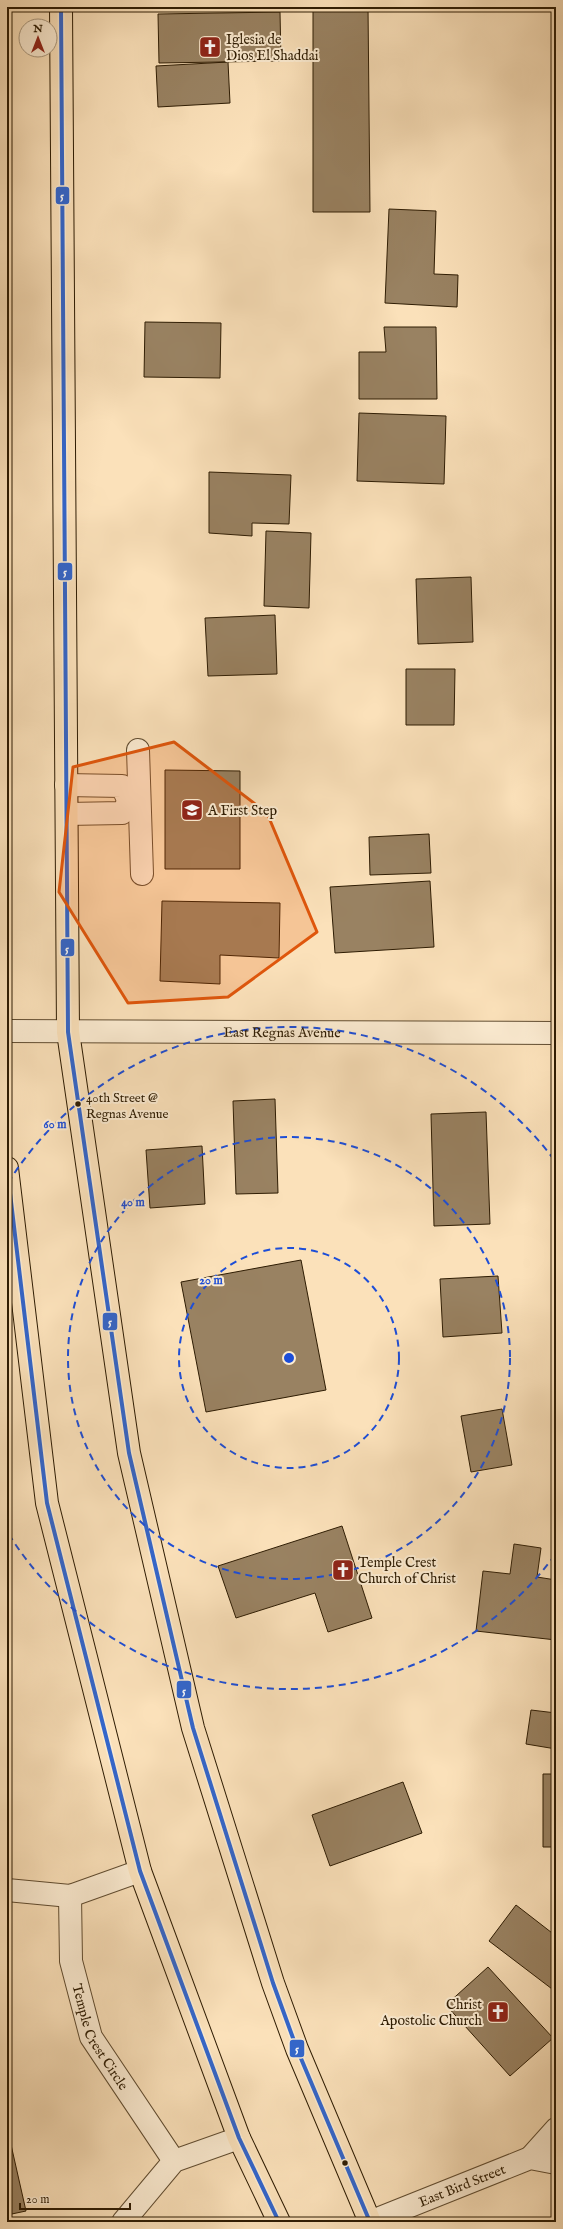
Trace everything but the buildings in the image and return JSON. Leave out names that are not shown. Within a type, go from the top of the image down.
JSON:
[{"type":"main road","points":[[61,7],[68,1032],[129,1453],[193,1728],[273,1983],[297,2049],[370,2222]]},
{"type":"main road","points":[[7,1168],[47,1503],[140,1871],[239,2138],[279,2222]]},
{"type":"street","points":[[138,750],[135,802],[142,874]]},
{"type":"street","points":[[66,785],[122,786],[135,802]]},
{"type":"street","points":[[66,814],[122,813],[135,802]]},
{"type":"street","name":"East Regnas Avenue","points":[[7,1031],[556,1033]]},
{"type":"street","points":[[7,1890],[70,1896],[140,1871]]},
{"type":"street","name":"Temple Crest Circle","points":[[70,1896],[71,1961],[91,2037],[174,2161]]},
{"type":"street","points":[[530,2158],[556,2129]]},
{"type":"street","points":[[123,2222],[174,2161],[239,2138]]},
{"type":"street","points":[[530,2158],[556,2163]]},
{"type":"street","name":"East Bird Street","points":[[370,2222],[530,2158]]},
{"type":"highlighted area","points":[[174,742],[267,813],[317,932],[228,997],[128,1003],[59,892],[73,767]]},
{"type":"transit line","name":"5","points":[[61,7],[68,1032],[129,1453],[193,1728],[273,1983],[297,2049],[370,2222]]},
{"type":"transit line","name":"5","points":[[7,1168],[47,1503],[140,1871],[239,2138],[279,2222]]},
{"type":"place","name":"Iglesia de Dios El Shaddai","points":[[210,47]]},
{"type":"place","name":"A First Step","points":[[192,810]]},
{"type":"place","name":"40th Street @ Regnas Avenue","points":[[78,1104]]},
{"type":"place","name":"Temple Crest Church of Christ","points":[[343,1570]]},
{"type":"place","name":"Christ Apostolic Church","points":[[498,2012]]}]
